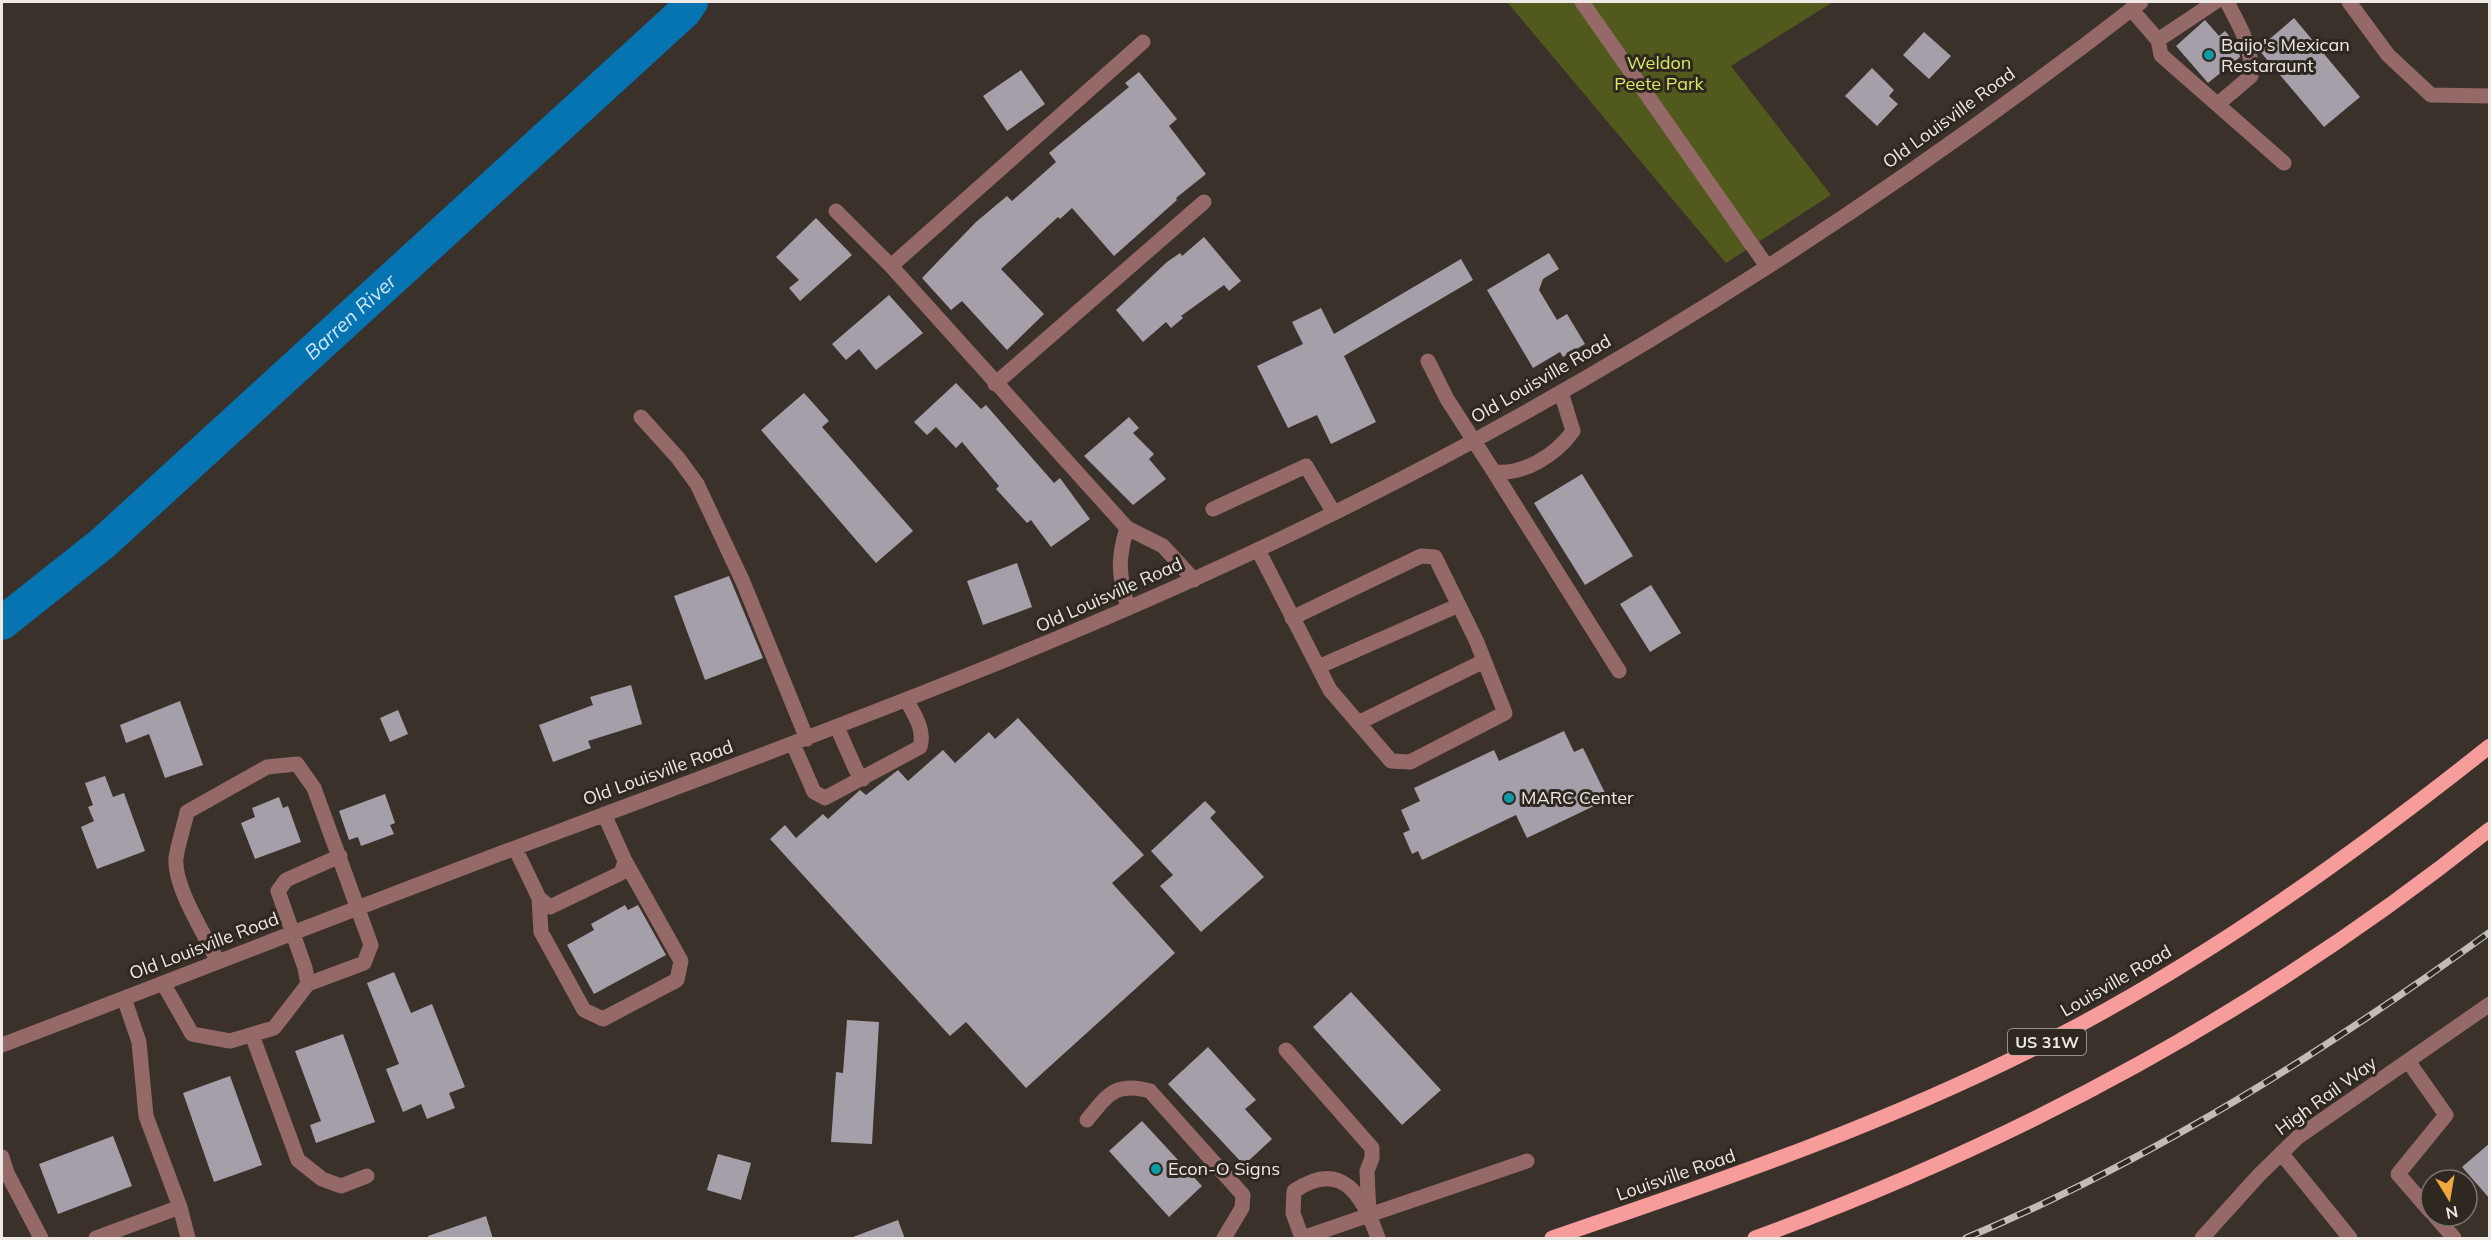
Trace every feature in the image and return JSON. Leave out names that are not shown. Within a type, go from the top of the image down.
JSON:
[{"type":"main road","name":"Louisville Road","points":[[1552,1239],[1827,1141],[1948,1090],[2064,1033],[2178,968],[2287,898],[2394,821],[2490,746]]},
{"type":"main road","points":[[1755,1239],[1887,1188],[1956,1158],[2062,1106],[2157,1055],[2287,977],[2349,935],[2490,829]]},
{"type":"street","points":[[1582,2],[1766,266]]},
{"type":"street","points":[[2158,40],[2215,2]]},
{"type":"street","points":[[2218,104],[2251,76],[2252,60],[2248,43],[2227,2]]},
{"type":"street","points":[[2349,2],[2388,55],[2431,95],[2490,96]]},
{"type":"street","points":[[2136,5],[2158,40],[2161,55],[2284,163]]},
{"type":"street","name":"Old Louisville Road","points":[[2,1045],[358,907],[800,742],[1001,664],[1194,580],[1334,513],[1561,392],[1766,266],[1894,182],[2136,5]]},
{"type":"street","points":[[891,266],[1143,42]]},
{"type":"street","points":[[995,384],[1204,202]]},
{"type":"street","points":[[836,211],[891,266],[1127,528],[1162,546],[1194,580]]},
{"type":"street","points":[[1428,361],[1447,399],[1475,439],[1619,670]]},
{"type":"street","points":[[1494,472],[1512,474],[1560,448],[1573,431],[1561,392]]},
{"type":"street","points":[[640,417],[678,458],[697,484],[743,582],[800,742],[814,792],[825,798],[920,747],[923,737],[907,701]]},
{"type":"street","points":[[1213,509],[1306,466],[1334,513]]},
{"type":"street","points":[[1127,528],[1119,553],[1119,578],[1128,608]]},
{"type":"street","points":[[1258,550],[1292,618],[1330,690],[1391,761],[1410,762],[1505,713],[1459,605],[1435,557],[1420,556],[1292,618]]},
{"type":"street","points":[[1318,667],[1459,605]]},
{"type":"street","points":[[1358,723],[1484,661]]},
{"type":"street","points":[[837,727],[856,770],[863,779]]},
{"type":"street","points":[[163,983],[192,1034],[230,1041],[274,1028],[308,984],[364,963],[371,945],[314,788],[297,764],[267,767],[187,812],[176,860],[177,872],[185,895],[218,962]]},
{"type":"street","points":[[515,848],[539,898],[541,932],[584,1010],[603,1019],[677,980],[681,961],[625,861],[604,814]]},
{"type":"street","points":[[308,984],[278,891],[286,880],[340,856]]},
{"type":"street","points":[[539,898],[550,907],[621,873],[625,861]]},
{"type":"street","points":[[124,998],[139,1042],[146,1116],[180,1207],[188,1239]]},
{"type":"street","name":"High Rail Way","points":[[2202,1239],[2281,1153],[2341,1105],[2490,1004]]},
{"type":"street","points":[[252,1035],[298,1160],[322,1179],[341,1186],[367,1176]]},
{"type":"street","points":[[1286,1050],[1372,1149],[1372,1158],[1367,1171],[1370,1215],[1378,1239]]},
{"type":"street","points":[[2408,1061],[2446,1115],[2398,1174],[2419,1198]]},
{"type":"street","points":[[1088,1120],[1107,1095],[1132,1086],[1150,1091],[1243,1195],[1242,1208],[1224,1239]]},
{"type":"street","points":[[2281,1153],[2350,1239]]},
{"type":"street","points":[[2,1156],[7,1173],[41,1239]]},
{"type":"street","points":[[1370,1215],[1356,1194],[1335,1178],[1311,1179],[1294,1191],[1293,1213],[1302,1238],[1370,1215],[1527,1161]]},
{"type":"street","points":[[96,1239],[180,1207]]},
{"type":"green space","name":"Weldon Peete Park","points":[[1507,2],[1833,2],[1731,66],[1831,195],[1726,263]]},
{"type":"building","points":[[2294,18],[2360,97],[2324,127],[2258,49]]},
{"type":"building","name":"Baijo's Mexican Restaraunt","points":[[2205,20],[2219,36],[2225,31],[2237,45],[2240,57],[2208,83],[2176,46]]},
{"type":"building","points":[[1924,32],[1951,56],[1929,79],[1903,55]]},
{"type":"building","points":[[1872,68],[1894,90],[1889,96],[1898,104],[1877,126],[1845,96]]},
{"type":"building","points":[[1021,70],[1045,104],[1007,131],[983,96]]},
{"type":"building","points":[[1139,72],[1177,119],[1169,126],[1206,174],[1176,198],[1177,200],[1114,256],[1072,208],[1060,219],[1058,217],[1001,269],[1044,314],[1007,350],[962,301],[951,310],[922,278],[976,222],[1007,196],[1012,201],[1056,162],[1049,153],[1129,87],[1125,83]]},
{"type":"building","points":[[816,218],[852,255],[800,301],[789,288],[799,280],[776,257]]},
{"type":"building","points":[[1204,237],[1241,281],[1229,291],[1224,285],[1181,316],[1183,318],[1171,328],[1166,322],[1143,342],[1116,310],[1167,262],[1180,253],[1182,256]]},
{"type":"building","points":[[1549,253],[1559,269],[1543,279],[1539,290],[1557,320],[1567,314],[1585,344],[1563,357],[1560,352],[1533,368],[1487,290]]},
{"type":"building","points":[[1461,259],[1473,280],[1344,356],[1376,422],[1331,444],[1317,415],[1288,428],[1257,366],[1303,344],[1292,322],[1321,308],[1334,334]]},
{"type":"building","points":[[889,295],[923,333],[876,370],[859,349],[846,360],[832,344]]},
{"type":"building","points":[[956,383],[981,409],[986,405],[1054,483],[1060,478],[1090,519],[1051,547],[1031,520],[1027,523],[996,489],[999,486],[962,442],[956,448],[936,427],[927,435],[914,422]]},
{"type":"building","points":[[804,393],[829,421],[822,427],[913,531],[876,563],[761,430]]},
{"type":"building","points":[[1129,417],[1139,428],[1133,433],[1154,454],[1149,459],[1166,479],[1133,505],[1084,456]]},
{"type":"building","points":[[1582,474],[1633,556],[1585,585],[1534,503]]},
{"type":"building","points":[[1017,563],[1032,607],[983,625],[967,581]]},
{"type":"building","points":[[729,576],[763,658],[705,680],[674,596]]},
{"type":"building","points":[[1651,585],[1681,633],[1650,652],[1620,604]]},
{"type":"building","points":[[631,685],[642,724],[588,741],[591,748],[553,762],[539,725],[593,705],[590,697]]},
{"type":"building","points":[[180,701],[203,765],[165,778],[149,734],[126,743],[120,725]]},
{"type":"building","points":[[398,710],[408,734],[390,742],[380,718]]},
{"type":"building","points":[[1018,718],[1144,855],[1112,883],[1175,953],[1026,1088],[966,1022],[950,1036],[770,839],[785,825],[796,838],[823,814],[828,819],[860,790],[866,795],[898,770],[908,781],[943,750],[955,763],[989,732],[995,739]]},
{"type":"building","name":"MARC Center","points":[[1564,731],[1574,752],[1583,748],[1606,795],[1592,802],[1594,806],[1527,838],[1516,815],[1422,860],[1418,851],[1412,854],[1403,833],[1410,830],[1401,810],[1420,801],[1414,788],[1494,750],[1499,761]]},
{"type":"building","points":[[105,776],[113,797],[124,793],[145,851],[97,869],[81,827],[94,821],[88,807],[93,805],[85,783]]},
{"type":"building","points":[[385,794],[395,823],[390,825],[394,834],[361,846],[358,837],[349,840],[339,811]]},
{"type":"building","points":[[279,797],[283,808],[288,806],[301,842],[255,859],[241,823],[255,817],[252,808]]},
{"type":"building","points":[[1205,801],[1216,812],[1210,818],[1264,877],[1201,932],[1160,886],[1173,875],[1151,851]]},
{"type":"building","points":[[625,905],[628,910],[638,905],[666,955],[594,994],[567,945],[594,930],[591,924]]},
{"type":"building","points":[[394,972],[411,1013],[432,1004],[465,1087],[449,1093],[455,1108],[427,1119],[421,1104],[403,1112],[386,1069],[399,1064],[367,983]]},
{"type":"building","points":[[1351,992],[1441,1090],[1402,1125],[1313,1027]]},
{"type":"building","points":[[847,1020],[879,1022],[872,1144],[831,1142],[836,1072],[843,1073]]},
{"type":"building","points":[[343,1034],[375,1122],[316,1143],[310,1125],[321,1121],[295,1051]]},
{"type":"building","points":[[1208,1047],[1256,1100],[1245,1109],[1272,1139],[1244,1165],[1168,1084]]},
{"type":"building","points":[[230,1076],[262,1165],[214,1182],[183,1093]]},
{"type":"building","name":"Econ-O Signs","points":[[1142,1121],[1202,1186],[1169,1217],[1109,1151]]},
{"type":"building","points":[[113,1136],[132,1186],[58,1214],[39,1164]]},
{"type":"building","points":[[2490,1143],[2490,1199],[2479,1186],[2479,1168],[2462,1167]]},
{"type":"building","points":[[718,1154],[751,1163],[741,1200],[707,1190]]},
{"type":"building","points":[[486,1216],[493,1239],[429,1239],[428,1236]]},
{"type":"building","points":[[898,1220],[905,1239],[853,1239],[853,1237]]},
{"type":"waterway","name":"Barren River","points":[[2,623],[103,543],[684,12],[691,2]]},
{"type":"railway","points":[[1966,1238],[2104,1174],[2237,1100],[2365,1019],[2490,932]]},
{"type":"place","name":"Baijo's Mexican Restaraunt","points":[[2209,55]]},
{"type":"place","name":"MARC Center","points":[[1509,798]]},
{"type":"place","name":"Econ-O Signs","points":[[1156,1169]]}]
